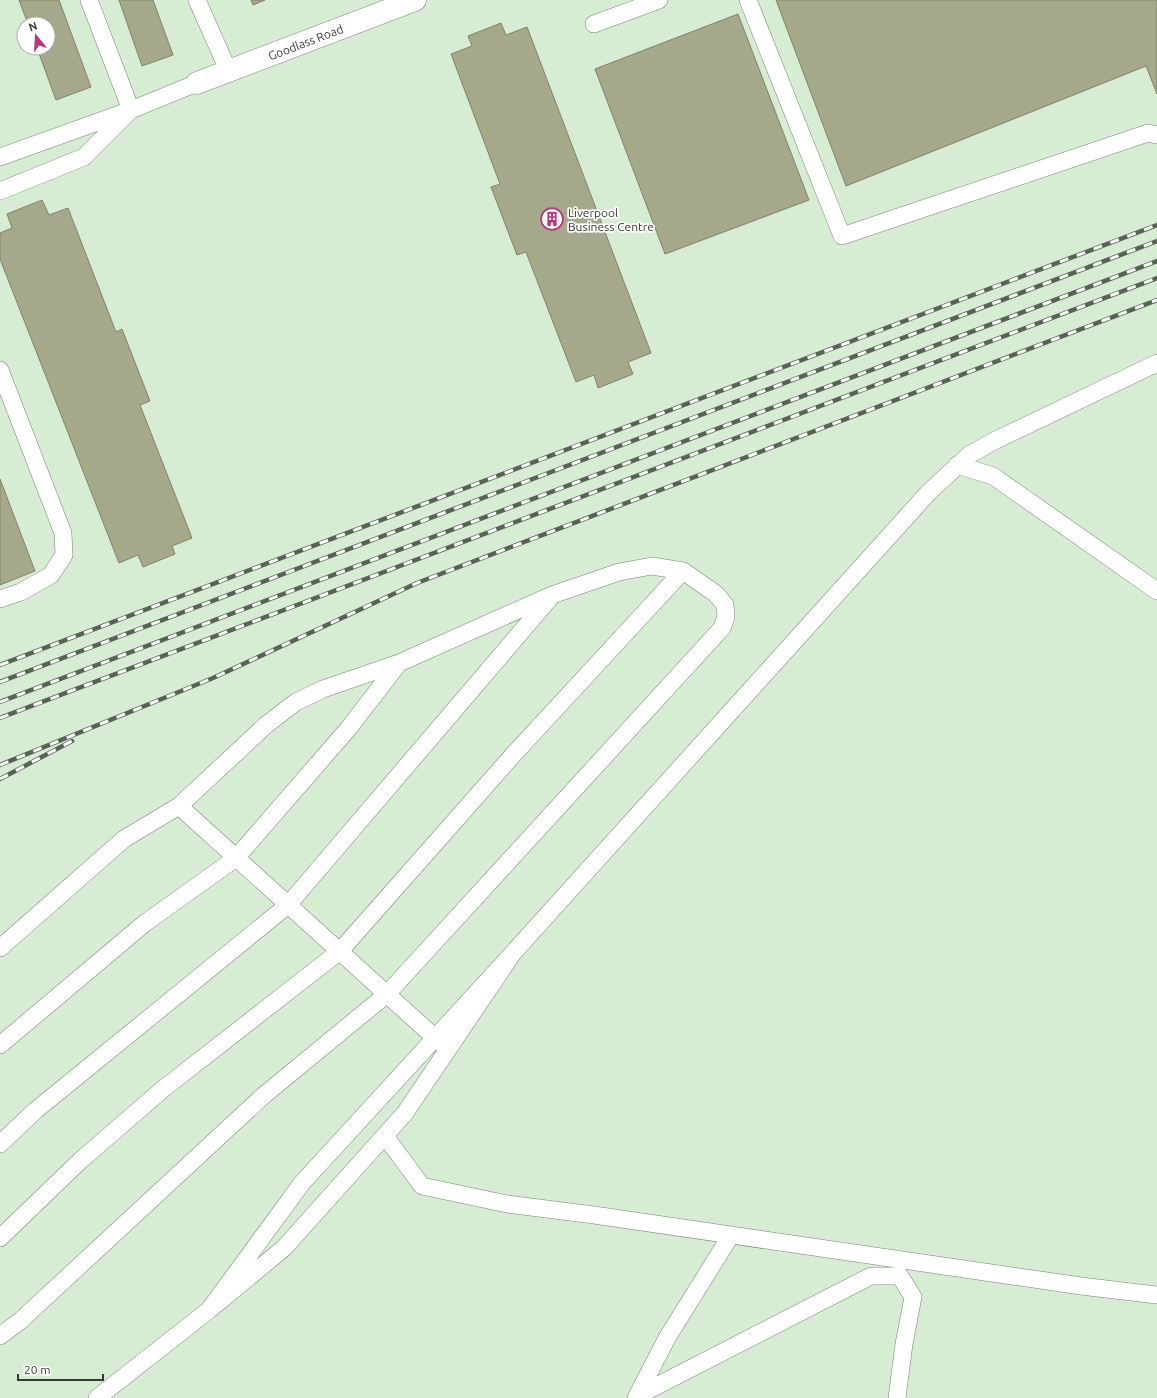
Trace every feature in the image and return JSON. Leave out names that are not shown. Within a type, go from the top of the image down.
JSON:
[{"type":"street","name":"Goodlass Road","points":[[197,83],[415,0]]},
{"type":"lane","points":[[89,0],[131,110]]},
{"type":"lane","points":[[197,0],[228,70]]},
{"type":"lane","points":[[594,24],[659,0]]},
{"type":"lane","points":[[748,0],[842,236],[1148,133],[1157,135]]},
{"type":"lane","points":[[0,156],[131,110],[197,83]]},
{"type":"lane","points":[[0,191],[84,157],[131,110]]},
{"type":"lane","points":[[209,1310],[302,1183],[514,953],[923,498],[969,455],[994,441],[1157,363]]},
{"type":"lane","points":[[0,373],[63,533],[64,555],[51,576],[21,592],[0,600]]},
{"type":"lane","points":[[957,465],[993,476],[1157,592]]},
{"type":"lane","points":[[0,948],[124,839],[179,806],[266,725],[296,702],[323,689],[399,663],[552,595],[619,572],[652,566],[683,571],[716,594],[725,605],[726,617],[722,628],[387,994],[263,1096],[20,1322],[0,1336]]},
{"type":"lane","points":[[0,1238],[81,1160],[163,1089],[340,951],[513,755],[683,571]]},
{"type":"lane","points":[[0,1144],[36,1110],[288,905],[552,595]]},
{"type":"lane","points":[[0,1046],[145,923],[236,858],[348,729],[399,663]]},
{"type":"lane","points":[[179,806],[448,1050]]},
{"type":"lane","points":[[97,1398],[209,1310],[284,1248],[405,1112],[514,953]]},
{"type":"lane","points":[[385,1136],[422,1186],[507,1204],[594,1215],[1081,1286],[1157,1295]]},
{"type":"lane","points":[[636,1397],[667,1338],[731,1236]]},
{"type":"lane","points":[[636,1397],[871,1276],[900,1276],[913,1297],[904,1344],[897,1398]]},
{"type":"building","points":[[19,0],[59,0],[91,87],[56,100],[40,56],[56,56],[56,16],[25,16]]},
{"type":"building","points":[[119,0],[153,0],[173,55],[142,66]]},
{"type":"building","points":[[251,0],[265,0],[253,5]]},
{"type":"building","points":[[776,0],[1157,0],[1157,94],[1146,66],[846,186]]},
{"type":"building","points":[[738,14],[809,200],[665,254],[595,69]]},
{"type":"building","name":"Liverpool Business Centre","points":[[501,23],[506,35],[527,27],[651,353],[628,362],[633,374],[598,388],[594,375],[576,382],[526,252],[517,255],[491,187],[500,184],[451,54],[472,46],[468,36]]},
{"type":"building","points":[[42,200],[49,215],[68,208],[116,332],[122,329],[150,401],[140,405],[192,538],[172,546],[175,554],[143,567],[138,555],[119,563],[0,259],[0,233],[12,228],[7,214]]},
{"type":"building","points":[[0,479],[35,571],[0,585]]},
{"type":"railway","points":[[0,665],[1157,225]]},
{"type":"railway","points":[[0,682],[1157,241]]},
{"type":"railway","points":[[0,702],[1157,261]]},
{"type":"railway","points":[[0,718],[1157,278]]},
{"type":"railway","points":[[0,765],[213,678],[417,583],[1157,300]]},
{"type":"railway","points":[[0,779],[72,741]]},
{"type":"place","name":"Liverpool Business Centre","points":[[552,219]]}]
